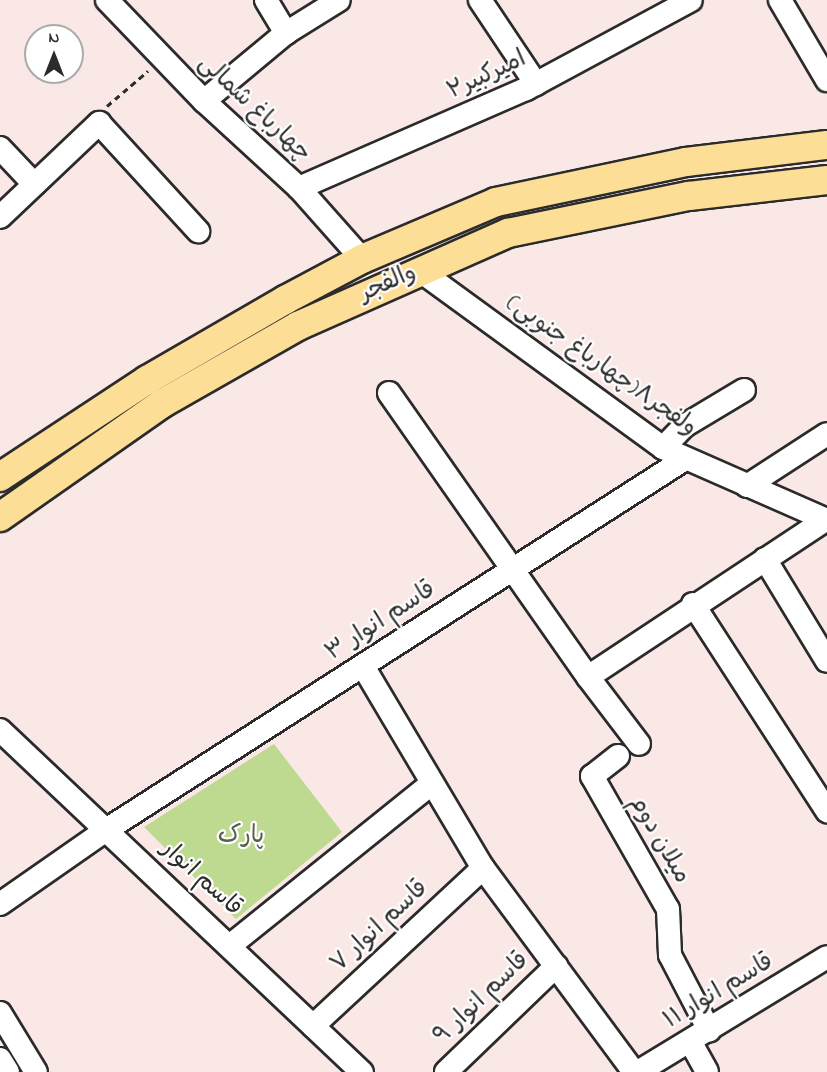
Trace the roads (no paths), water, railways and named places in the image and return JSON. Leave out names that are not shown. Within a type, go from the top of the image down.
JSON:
[{"type":"main road","name":"والفجر","points":[[0,477],[147,380],[362,259],[496,202],[686,162],[827,145]]},
{"type":"main road","points":[[764,153],[761,172],[772,187]]},
{"type":"main road","points":[[686,162],[696,178],[689,195]]},
{"type":"main road","name":"والفجر","points":[[0,517],[163,403],[298,326],[419,270],[508,233],[689,195],[827,180]]},
{"type":"street","name":"چهارباغ شمالی","points":[[107,0],[204,101],[299,188],[362,259]]},
{"type":"street","points":[[266,0],[286,33]]},
{"type":"street","points":[[204,101],[286,33],[339,0]]},
{"type":"street","points":[[480,0],[536,84]]},
{"type":"street","name":"امیرکبیر۲","points":[[299,188],[536,84],[691,0]]},
{"type":"street","points":[[780,0],[827,80]]},
{"type":"street","points":[[0,217],[99,123],[198,231]]},
{"type":"street","points":[[0,148],[34,184]]},
{"type":"street","name":"ولفجر۸(چهارباغ جنوبی)","points":[[419,270],[663,448],[826,520]]},
{"type":"street","points":[[663,448],[684,426],[744,390]]},
{"type":"street","points":[[388,393],[588,677],[639,744]]},
{"type":"street","points":[[747,486],[827,434]]},
{"type":"street","name":"قاسم انوار ۳","points":[[0,904],[106,830],[684,459]]},
{"type":"street","points":[[588,677],[693,604],[826,520]]},
{"type":"street","points":[[765,559],[827,661]]},
{"type":"street","points":[[693,604],[827,812]]},
{"type":"street","points":[[363,666],[430,785],[483,868],[636,1072]]},
{"type":"street","name":"قاسم انوار","points":[[0,730],[232,944],[361,1072]]},
{"type":"street","name":"میلان دوم","points":[[618,756],[592,776],[668,909],[670,956],[709,1030]]},
{"type":"street","points":[[232,944],[430,785]]},
{"type":"street","name":"قاسم انوار ۷","points":[[313,1026],[483,868]]},
{"type":"street","name":"قاسم انوار ۱۱","points":[[636,1072],[827,957]]},
{"type":"street","name":"قاسم انوار ۹","points":[[446,1072],[555,966]]},
{"type":"street","points":[[0,1013],[36,1072]]},
{"type":"street","points":[[690,1041],[707,1072]]},
{"type":"street","points":[[0,1059],[8,1072]]},
{"type":"park label","name":"پارک","points":[[241,837]]}]
